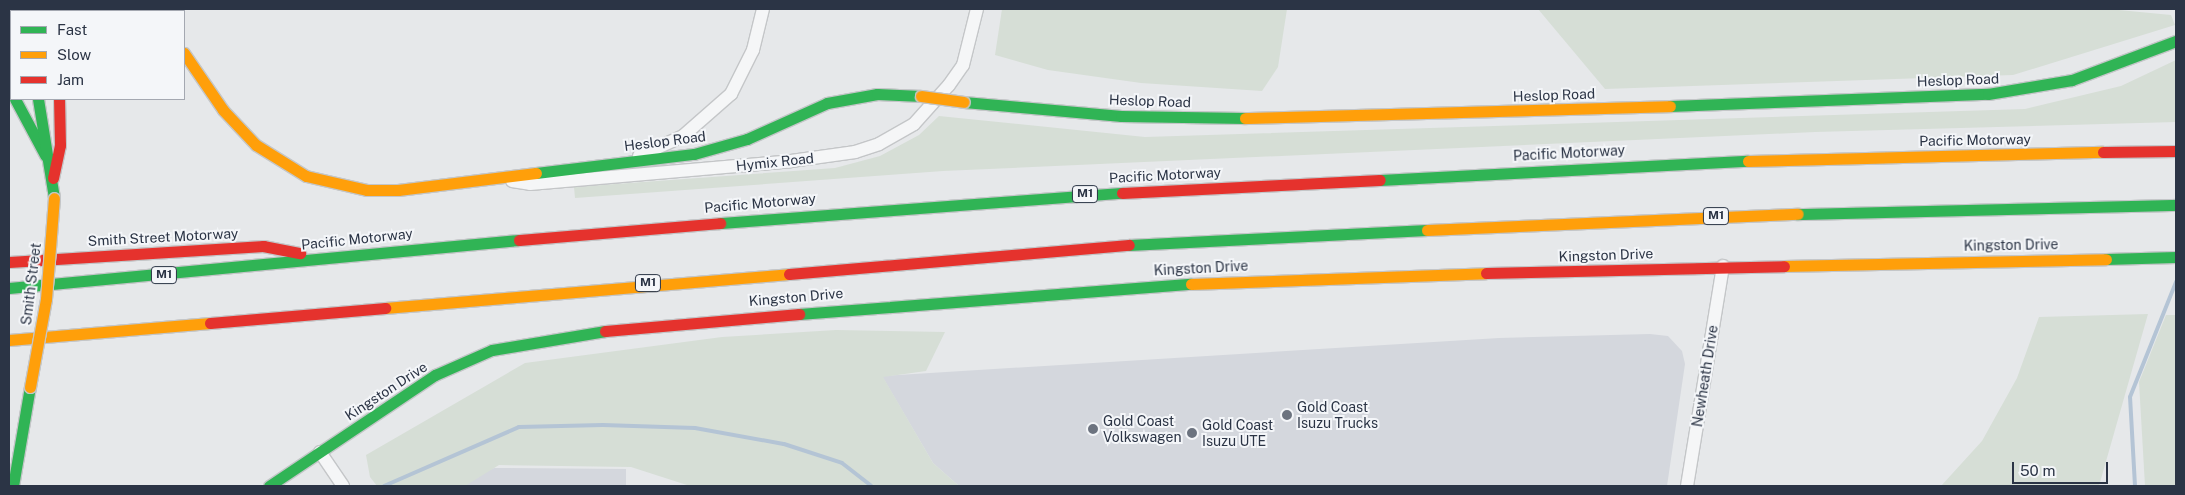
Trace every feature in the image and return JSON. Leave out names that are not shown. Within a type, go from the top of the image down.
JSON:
[{"type":"main road","name":"Heslop Road","points":[[185,54],[241,132],[279,162],[306,176],[344,187],[398,190],[724,148],[797,114],[851,97],[921,96],[964,102],[1181,118],[1420,116],[2007,93],[2072,80],[2176,41]]},
{"type":"main road","points":[[16,100],[45,155]]},
{"type":"main road","name":"Smith Street","points":[[12,486],[27,422],[30,387],[46,299],[54,198],[45,155],[38,100]]},
{"type":"main road","name":"Smith Street","points":[[52,183],[60,145],[59,100]]},
{"type":"main road","name":"Pacific Motorway","points":[[9,288],[239,269],[319,256],[833,211],[1148,190],[1787,159],[2176,151]]},
{"type":"main road","name":"M1","points":[[9,340],[1153,243],[1799,213],[2176,205]]},
{"type":"main road","name":"Smith Street Motorway","points":[[9,262],[263,246],[319,256]]},
{"type":"main road","name":"Kingston Drive","points":[[269,486],[435,375],[492,350],[585,333],[1107,287],[1723,266],[2176,257]]},
{"type":"main road","name":"Smith Street","points":[[9,436],[30,387]]},
{"type":"street","points":[[632,159],[683,136],[731,94],[750,56],[763,9]]},
{"type":"street","name":"Hymix Road","points":[[495,177],[530,184],[855,152],[898,135],[944,91],[962,65],[977,9]]},
{"type":"street","name":"Newheath Drive","points":[[1687,486],[1723,266]]},
{"type":"street","points":[[320,452],[343,486]]},
{"type":"shaded area","points":[[1002,9],[1287,9],[1278,67],[1262,91],[1141,83],[1048,70],[995,55]]},
{"type":"shaded area","points":[[1538,9],[2108,9],[2171,15],[2175,25],[2013,75],[1605,89]]},
{"type":"shaded area","points":[[2176,60],[2176,122],[1815,132],[943,171],[575,198],[574,187],[835,168],[880,156],[919,135],[939,116],[1145,137],[2025,109],[2121,86]]},
{"type":"shaded area","points":[[2148,314],[2099,486],[1941,486],[1982,441],[2017,378],[2039,317]]},
{"type":"shaded area","points":[[2166,315],[2176,315],[2176,486],[2145,486],[2139,382]]},
{"type":"shaded area","points":[[836,330],[945,332],[926,371],[883,377],[933,463],[959,486],[690,486],[631,467],[499,465],[465,486],[377,486],[370,477],[366,455],[525,363],[722,337]]},
{"type":"shaded area","points":[[1650,334],[1668,336],[1682,351],[1685,364],[1667,486],[959,486],[933,463],[882,376],[1499,338]]},
{"type":"shaded area","points":[[494,468],[626,469],[626,486],[455,486]]},
{"type":"waterway","points":[[2135,486],[2130,397],[2176,282]]},
{"type":"waterway","points":[[384,486],[519,427],[603,425],[695,428],[784,444],[842,463],[871,486]]},
{"type":"traffic: fast","points":[[1670,106],[1988,94],[2072,80],[2176,41]]},
{"type":"traffic: fast","points":[[536,173],[694,154],[747,139],[827,103],[877,94],[921,96]]},
{"type":"traffic: fast","points":[[16,100],[45,155]]},
{"type":"traffic: fast","points":[[38,100],[54,198]]},
{"type":"traffic: fast","points":[[964,102],[1121,116],[1245,118]]},
{"type":"traffic: fast","points":[[1380,180],[1748,161]]},
{"type":"traffic: fast","points":[[720,223],[1122,193]]},
{"type":"traffic: fast","points":[[1798,214],[2176,205]]},
{"type":"traffic: fast","points":[[1129,245],[1427,230]]},
{"type":"traffic: fast","points":[[9,288],[519,240]]},
{"type":"traffic: fast","points":[[2106,259],[2176,257]]},
{"type":"traffic: fast","points":[[799,314],[1191,284]]},
{"type":"traffic: fast","points":[[269,486],[435,375],[492,350],[605,331]]},
{"type":"traffic: fast","points":[[13,486],[30,387]]},
{"type":"traffic: slow","points":[[185,54],[223,110],[256,145],[306,176],[367,190],[398,190],[536,173]]},
{"type":"traffic: slow","points":[[921,96],[964,102]]},
{"type":"traffic: slow","points":[[1245,118],[1670,106]]},
{"type":"traffic: slow","points":[[1748,161],[2103,152]]},
{"type":"traffic: slow","points":[[30,387],[46,299],[54,198]]},
{"type":"traffic: slow","points":[[1427,230],[1798,214]]},
{"type":"traffic: slow","points":[[1784,266],[2106,259]]},
{"type":"traffic: slow","points":[[1191,284],[1486,273]]},
{"type":"traffic: slow","points":[[385,308],[789,274]]},
{"type":"traffic: slow","points":[[9,340],[210,323]]},
{"type":"traffic: jam","points":[[53,178],[60,145],[59,100]]},
{"type":"traffic: jam","points":[[2103,152],[2176,151]]},
{"type":"traffic: jam","points":[[1122,193],[1380,180]]},
{"type":"traffic: jam","points":[[519,240],[720,223]]},
{"type":"traffic: jam","points":[[789,274],[1129,245]]},
{"type":"traffic: jam","points":[[9,262],[263,246],[300,253]]},
{"type":"traffic: jam","points":[[1486,273],[1784,266]]},
{"type":"traffic: jam","points":[[210,323],[385,308]]},
{"type":"traffic: jam","points":[[605,331],[799,314]]},
{"type":"place","name":"Gold Coast Isuzu Trucks","points":[[1287,415]]},
{"type":"place","name":"Gold Coast Volkswagen","points":[[1093,429]]},
{"type":"place","name":"Gold Coast Isuzu UTE","points":[[1192,433]]}]
